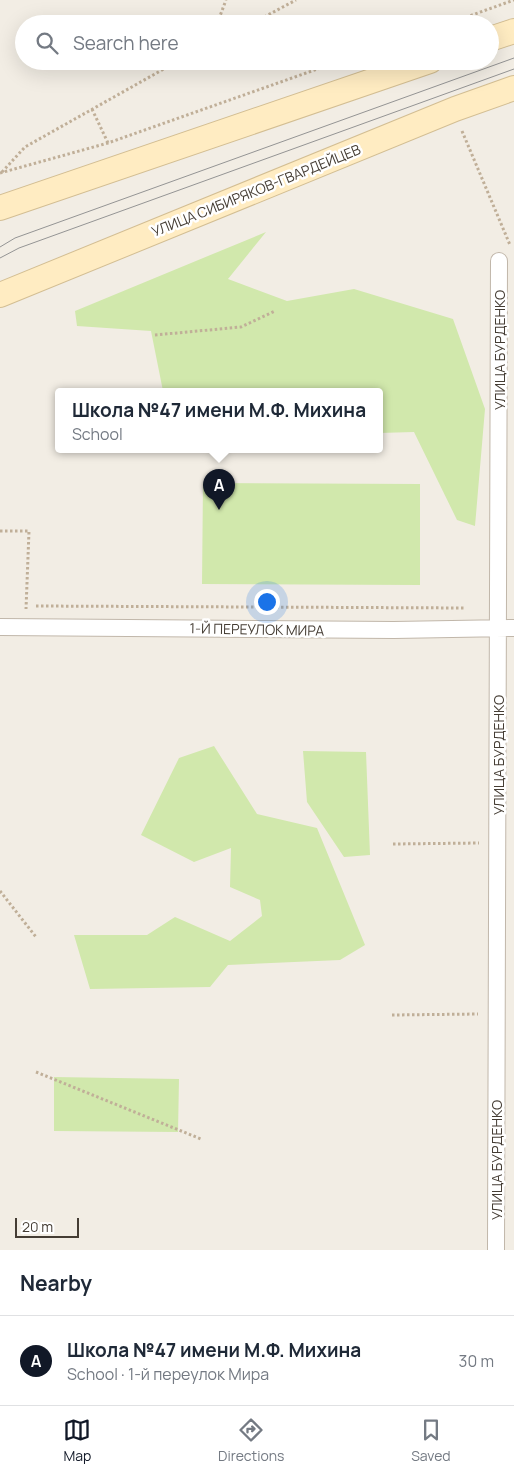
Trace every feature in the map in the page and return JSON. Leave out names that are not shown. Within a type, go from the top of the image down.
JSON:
[{"type":"main road","points":[[499,36],[514,31]]},
{"type":"main road","points":[[0,208],[404,70]]},
{"type":"main road","name":"УЛИЦА СИБИРЯКОВ-ГВАРДЕЙЦЕВ","points":[[0,295],[455,109],[514,88]]},
{"type":"street","name":"УЛИЦА БУРДЕНКО","points":[[496,1250],[497,843],[506,627],[500,261]]},
{"type":"street","name":"1-Й ПЕРЕУЛОК МИРА","points":[[0,627],[394,630],[506,627]]},
{"type":"path","points":[[220,15],[226,0]]},
{"type":"path","points":[[268,15],[296,0]]},
{"type":"path","points":[[472,15],[514,0]]},
{"type":"path","points":[[0,173],[25,147],[162,70]]},
{"type":"path","points":[[0,173],[108,143],[315,70]]},
{"type":"path","points":[[92,109],[108,143]]},
{"type":"path","points":[[465,142],[510,246]]},
{"type":"path","points":[[156,335],[241,327],[275,311]]},
{"type":"path","points":[[0,531],[29,531],[26,606],[23,627]]},
{"type":"path","points":[[17,607],[466,608]]},
{"type":"path","points":[[393,844],[497,843]]},
{"type":"path","points":[[0,892],[36,937]]},
{"type":"path","points":[[392,1015],[496,1014]]},
{"type":"path","points":[[36,1072],[201,1139]]},
{"type":"green space","points":[[266,232],[228,279],[287,301],[354,289],[453,319],[485,409],[475,526],[457,520],[414,432],[383,433],[383,388],[162,388],[151,331],[77,326],[75,311]]},
{"type":"green space","points":[[203,483],[420,484],[420,585],[202,584]]},
{"type":"green space","points":[[214,746],[257,814],[317,828],[365,945],[340,960],[228,965],[210,987],[90,989],[74,935],[147,935],[175,917],[230,941],[262,916],[260,900],[230,887],[231,848],[194,862],[141,835],[179,758]]},
{"type":"green space","points":[[303,751],[366,752],[370,855],[344,857],[307,802]]},
{"type":"green space","points":[[54,1077],[179,1079],[178,1132],[54,1131]]},
{"type":"tram line","points":[[499,63],[514,58]]},
{"type":"tram line","points":[[0,258],[19,248],[514,69]]},
{"type":"tram line","points":[[0,247],[15,238],[481,70]]},
{"type":"place","name":"Школа №47 имени М.Ф. Михина","points":[[219,510]]}]
